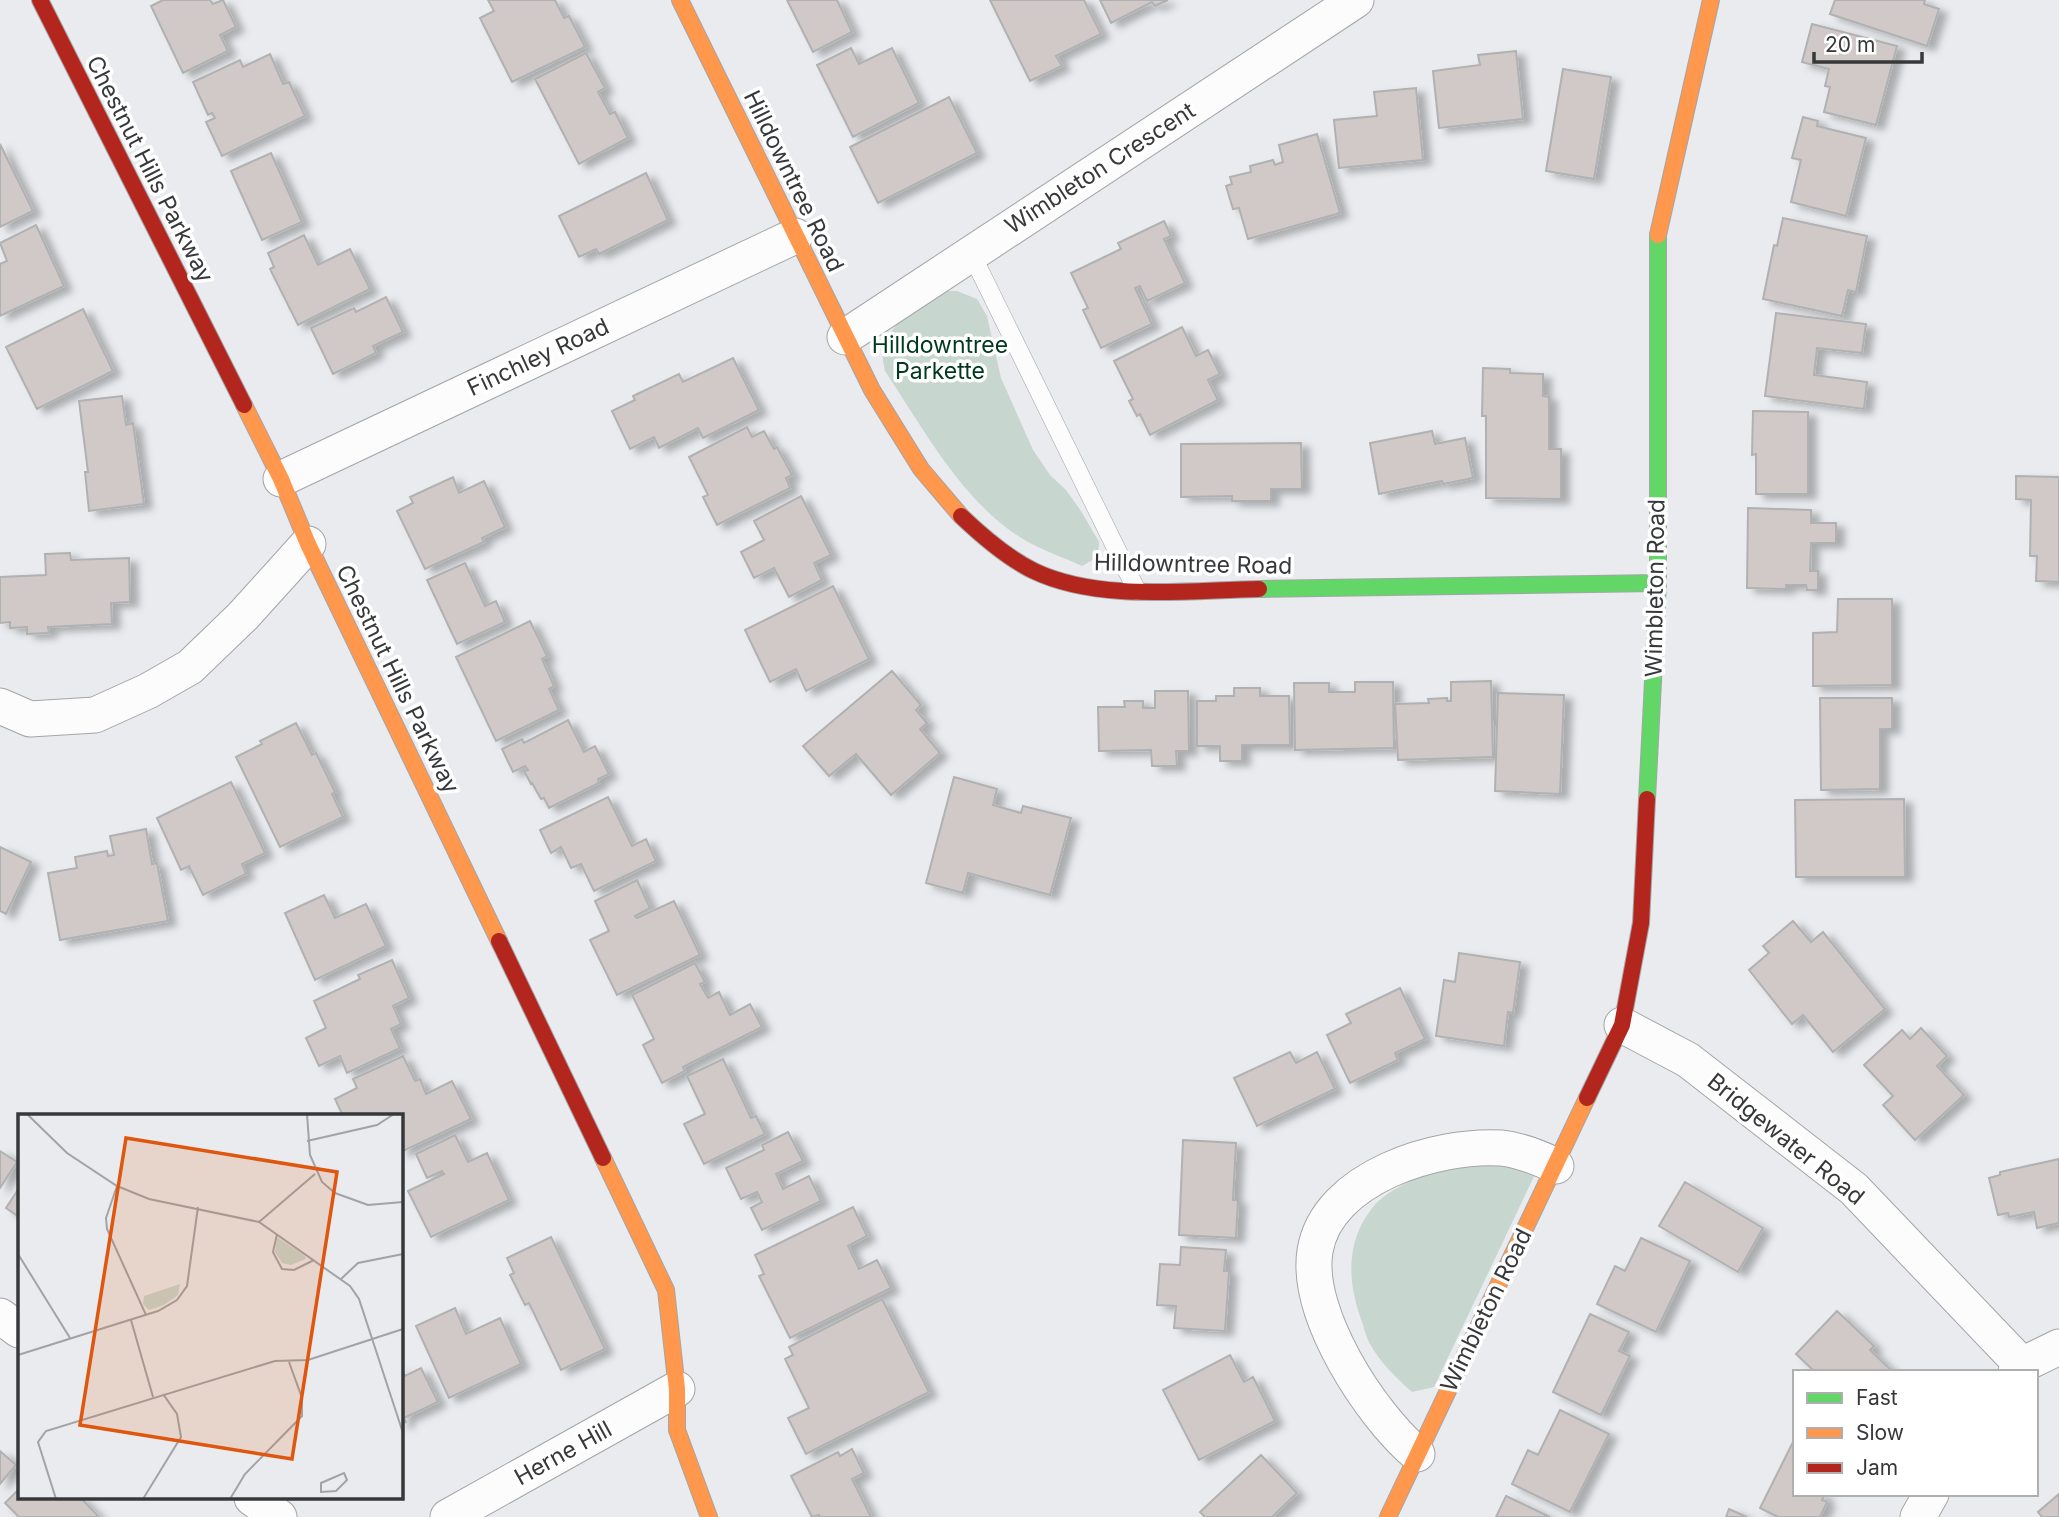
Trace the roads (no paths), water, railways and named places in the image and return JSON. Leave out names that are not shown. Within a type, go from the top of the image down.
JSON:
[{"type":"street","name":"Chestnut Hills Parkway","points":[[40,0],[281,479],[308,544],[666,1290],[677,1390],[677,1430],[709,1517]]},
{"type":"street","name":"Hilldowntree Road","points":[[680,0],[794,236],[885,414],[911,454],[948,502],[984,538],[1021,565],[1056,579],[1097,589],[1137,591],[1657,583]]},
{"type":"street","name":"Wimbleton Crescent","points":[[845,337],[1356,0]]},
{"type":"street","name":"Wimbleton Road","points":[[1388,1517],[1622,1025],[1641,923],[1657,583],[1658,232],[1711,0]]},
{"type":"street","name":"Finchley Road","points":[[281,479],[794,236]]},
{"type":"street","points":[[0,706],[30,719],[95,715],[148,691],[190,667],[243,616],[308,544]]},
{"type":"street","name":"Bridgewater Road","points":[[1622,1025],[1688,1060],[1854,1189],[2019,1368]]},
{"type":"street","points":[[1417,1454],[1405,1444],[1363,1393],[1327,1325],[1317,1294],[1314,1273],[1315,1249],[1319,1237],[1334,1210],[1356,1189],[1394,1168],[1425,1156],[1457,1149],[1502,1148],[1527,1152],[1556,1166]]},
{"type":"street","points":[[0,1316],[18,1329]]},
{"type":"street","points":[[2019,1368],[2059,1347]]},
{"type":"street","name":"Herne Hill","points":[[449,1517],[677,1390]]},
{"type":"street","points":[[1918,1517],[1930,1496]]},
{"type":"street","points":[[255,1500],[279,1517]]},
{"type":"lane","points":[[971,253],[1137,591]]},
{"type":"park label","name":"Hilldowntree Parkette","points":[[940,358]]}]
